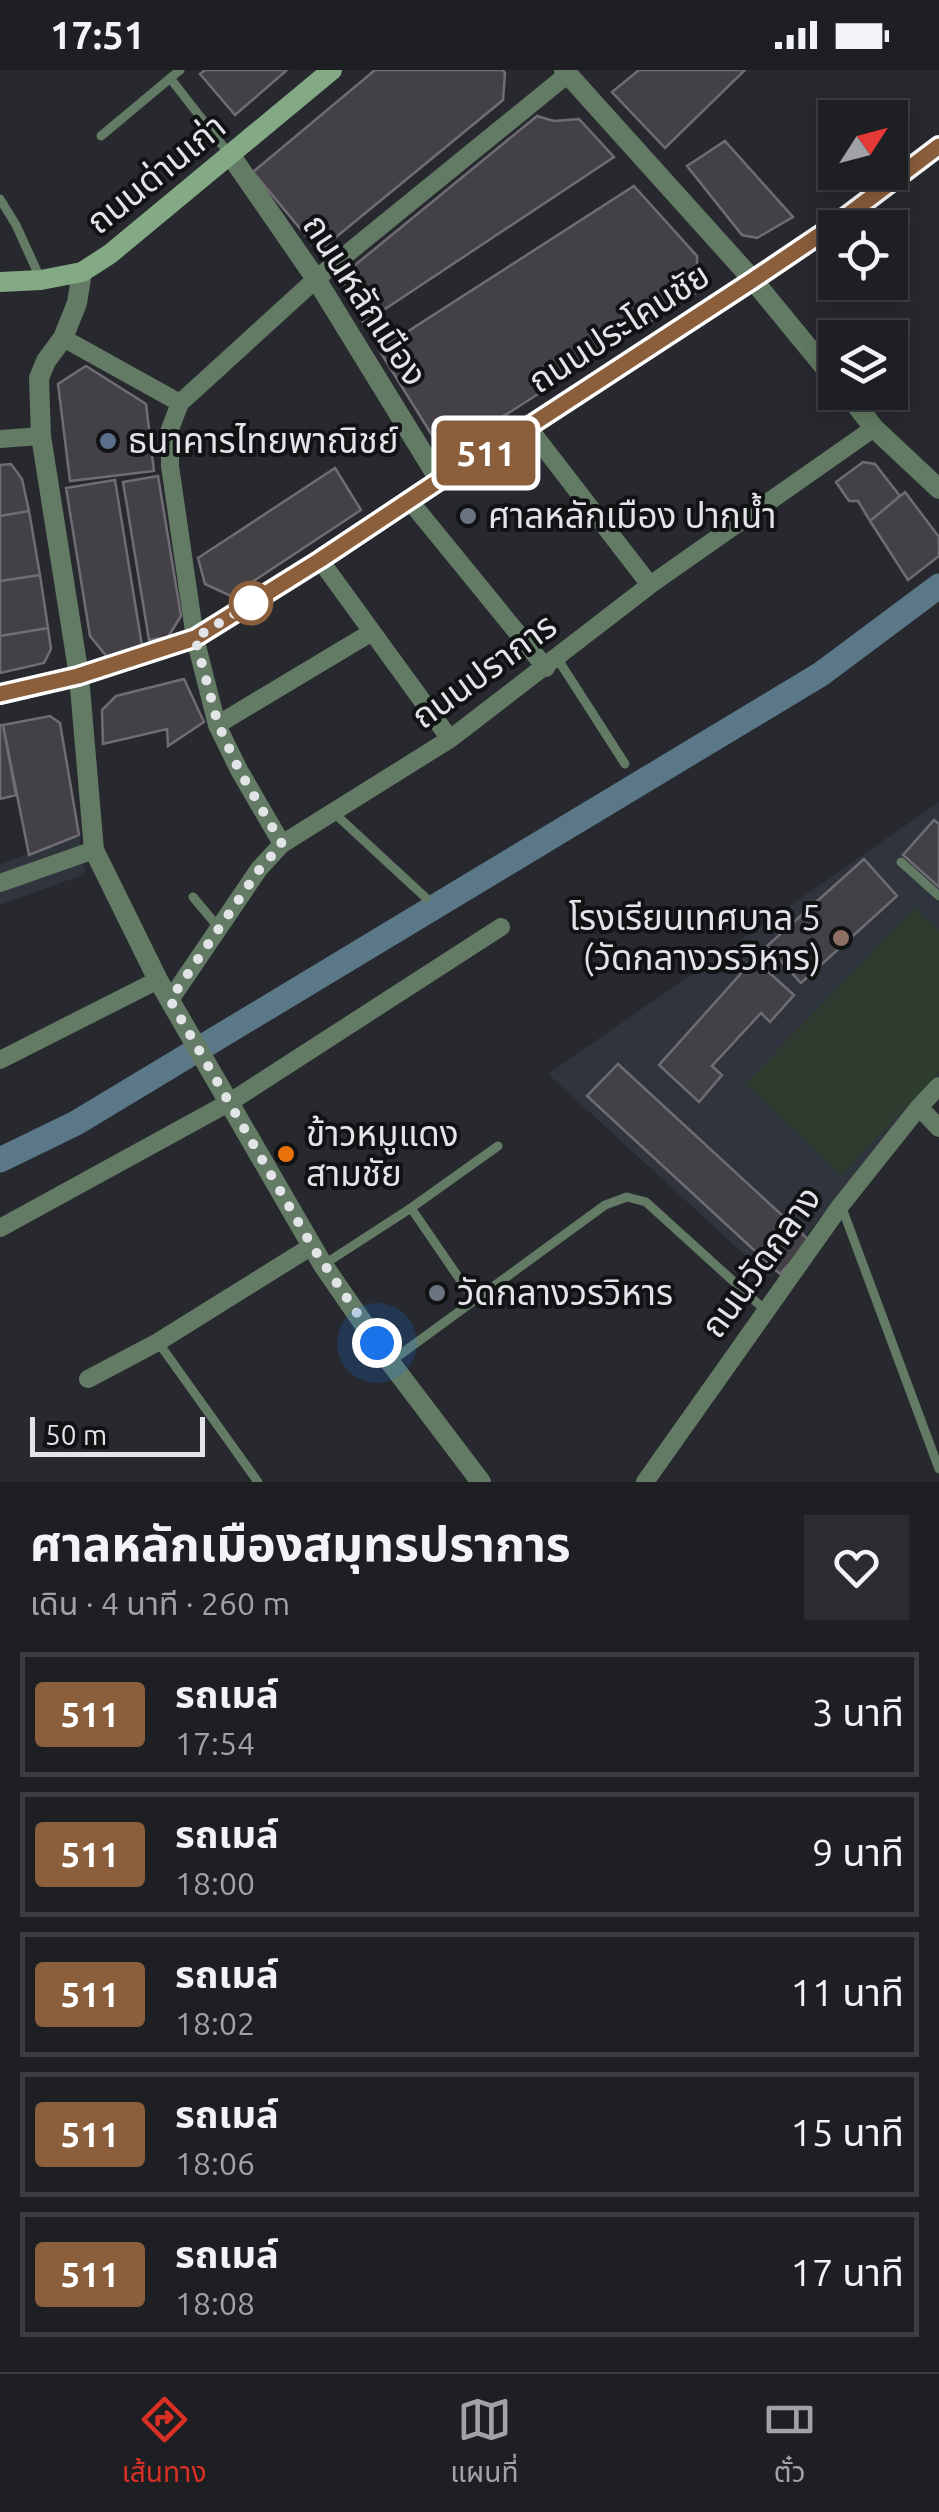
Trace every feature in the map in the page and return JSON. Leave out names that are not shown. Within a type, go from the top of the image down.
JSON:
[{"type":"main road","name":"ถนนด่านเก่า","points":[[0,282],[82,272],[110,254],[332,70]]},
{"type":"main road","name":"ถนนประโคนชัย","points":[[0,694],[78,676],[195,638],[753,280],[836,224],[939,146]]},
{"type":"street","points":[[282,844],[239,770],[218,724],[195,638],[170,466],[170,429],[180,402],[316,279],[566,72],[753,280],[818,359]]},
{"type":"street","name":"ถนนหลักเมือง","points":[[231,156],[316,279],[440,480]]},
{"type":"street","points":[[82,272],[77,303],[64,338],[46,360],[39,378],[41,436],[78,676],[94,850],[158,980],[318,1256],[390,1362],[481,1482]]},
{"type":"street","points":[[64,338],[180,402]]},
{"type":"street","points":[[860,410],[939,488]]},
{"type":"street","points":[[528,427],[650,586]]},
{"type":"street","name":"ถนนปราการ","points":[[170,1000],[259,870],[282,844],[450,739],[650,586],[874,428]]},
{"type":"street","points":[[0,439],[41,436]]},
{"type":"street","points":[[409,500],[552,663]]},
{"type":"street","points":[[320,560],[450,739]]},
{"type":"street","points":[[218,724],[372,632]]},
{"type":"street","points":[[0,883],[94,850]]},
{"type":"street","points":[[0,1228],[230,1102],[501,927]]},
{"type":"street","points":[[0,1060],[158,980]]},
{"type":"street","name":"ถนนวัดกลาง","points":[[645,1482],[841,1205],[939,1086]]},
{"type":"street","points":[[919,1106],[939,1128]]},
{"type":"street","points":[[88,1378],[318,1256]]},
{"type":"lane","points":[[101,136],[180,70]]},
{"type":"lane","points":[[170,78],[231,156]]},
{"type":"lane","points":[[0,199],[41,280]]},
{"type":"lane","points":[[552,663],[625,764]]},
{"type":"lane","points":[[333,812],[426,898]]},
{"type":"lane","points":[[901,862],[939,896]]},
{"type":"lane","points":[[193,897],[219,928]]},
{"type":"lane","points":[[318,1256],[411,1208],[498,1146]]},
{"type":"lane","points":[[390,1362],[604,1205],[627,1197],[646,1202],[765,1310]]},
{"type":"lane","points":[[841,1205],[939,1469]]},
{"type":"lane","points":[[411,1208],[474,1300]]},
{"type":"lane","points":[[158,1342],[258,1482]]},
{"type":"shaded area","name":"โรงเรียนเทศบาล 5 (วัดกลางวรวิหาร)","points":[[939,802],[939,1078],[770,1278],[548,1074]]},
{"type":"shaded area","points":[[79,835],[85,874],[0,905],[0,864]]},
{"type":"green space","points":[[915,908],[939,931],[939,1073],[841,1175],[746,1083]]},
{"type":"building","points":[[205,70],[287,70],[235,115],[200,74]]},
{"type":"building","points":[[375,70],[503,70],[503,100],[324,247],[308,238],[253,172]]},
{"type":"building","points":[[639,70],[745,70],[665,148],[612,92]]},
{"type":"building","points":[[537,116],[554,121],[579,119],[614,157],[364,323],[344,289],[349,270]]},
{"type":"building","points":[[725,141],[793,217],[757,238],[742,235],[687,166]]},
{"type":"building","points":[[634,186],[697,256],[697,292],[465,441],[435,440],[379,350]]},
{"type":"building","points":[[86,366],[146,404],[154,471],[70,481],[58,384]]},
{"type":"building","points":[[863,462],[875,464],[900,496],[870,521],[858,501],[849,501],[836,482]]},
{"type":"building","points":[[11,464],[22,479],[29,511],[0,516],[0,465]]},
{"type":"building","points":[[335,468],[361,510],[231,596],[205,584],[198,558]]},
{"type":"building","points":[[158,476],[181,616],[168,637],[149,640],[123,482]]},
{"type":"building","points":[[115,480],[143,652],[107,657],[90,636],[66,488]]},
{"type":"building","points":[[905,492],[939,537],[939,556],[908,580],[870,521]]},
{"type":"building","points":[[29,511],[40,575],[0,581],[0,516]]},
{"type":"building","points":[[40,575],[48,628],[0,636],[0,581]]},
{"type":"building","points":[[48,628],[51,649],[44,663],[0,673],[0,636]]},
{"type":"building","points":[[184,679],[204,722],[168,746],[167,729],[103,744],[102,710],[116,696]]},
{"type":"building","points":[[50,716],[60,723],[79,835],[29,855],[3,725]]},
{"type":"building","points":[[0,725],[16,795],[0,799]]},
{"type":"building","points":[[934,820],[939,824],[939,887],[903,855]]},
{"type":"building","points":[[864,859],[897,896],[801,983],[767,946]]},
{"type":"building","points":[[754,959],[794,995],[770,1022],[761,1013],[712,1066],[722,1075],[699,1102],[659,1065]]},
{"type":"building","points":[[618,1064],[810,1241],[780,1274],[587,1096]]},
{"type":"waterway","points":[[0,1160],[76,1123],[821,674],[939,586]]},
{"type":"bus line","name":"511","points":[[0,694],[78,676],[195,638],[753,280],[836,224],[939,146]]},
{"type":"place","name":"ธนาคารไทยพาณิชย์","points":[[108,441]]},
{"type":"place","name":"ศาลหลักเมือง ปากน้ำ","points":[[468,516]]},
{"type":"place","name":"โรงเรียนเทศบาล 5 (วัดกลางวรวิหาร)","points":[[841,938]]},
{"type":"place","name":"ข้าวหมูแดง สามชัย","points":[[286,1154]]},
{"type":"place","name":"วัดกลางวรวิหาร","points":[[437,1293]]},
{"type":"route","points":[[251,603],[258,599],[195,638],[218,724],[239,770],[282,844],[259,870],[170,1000],[323,1265],[377,1343]]}]
